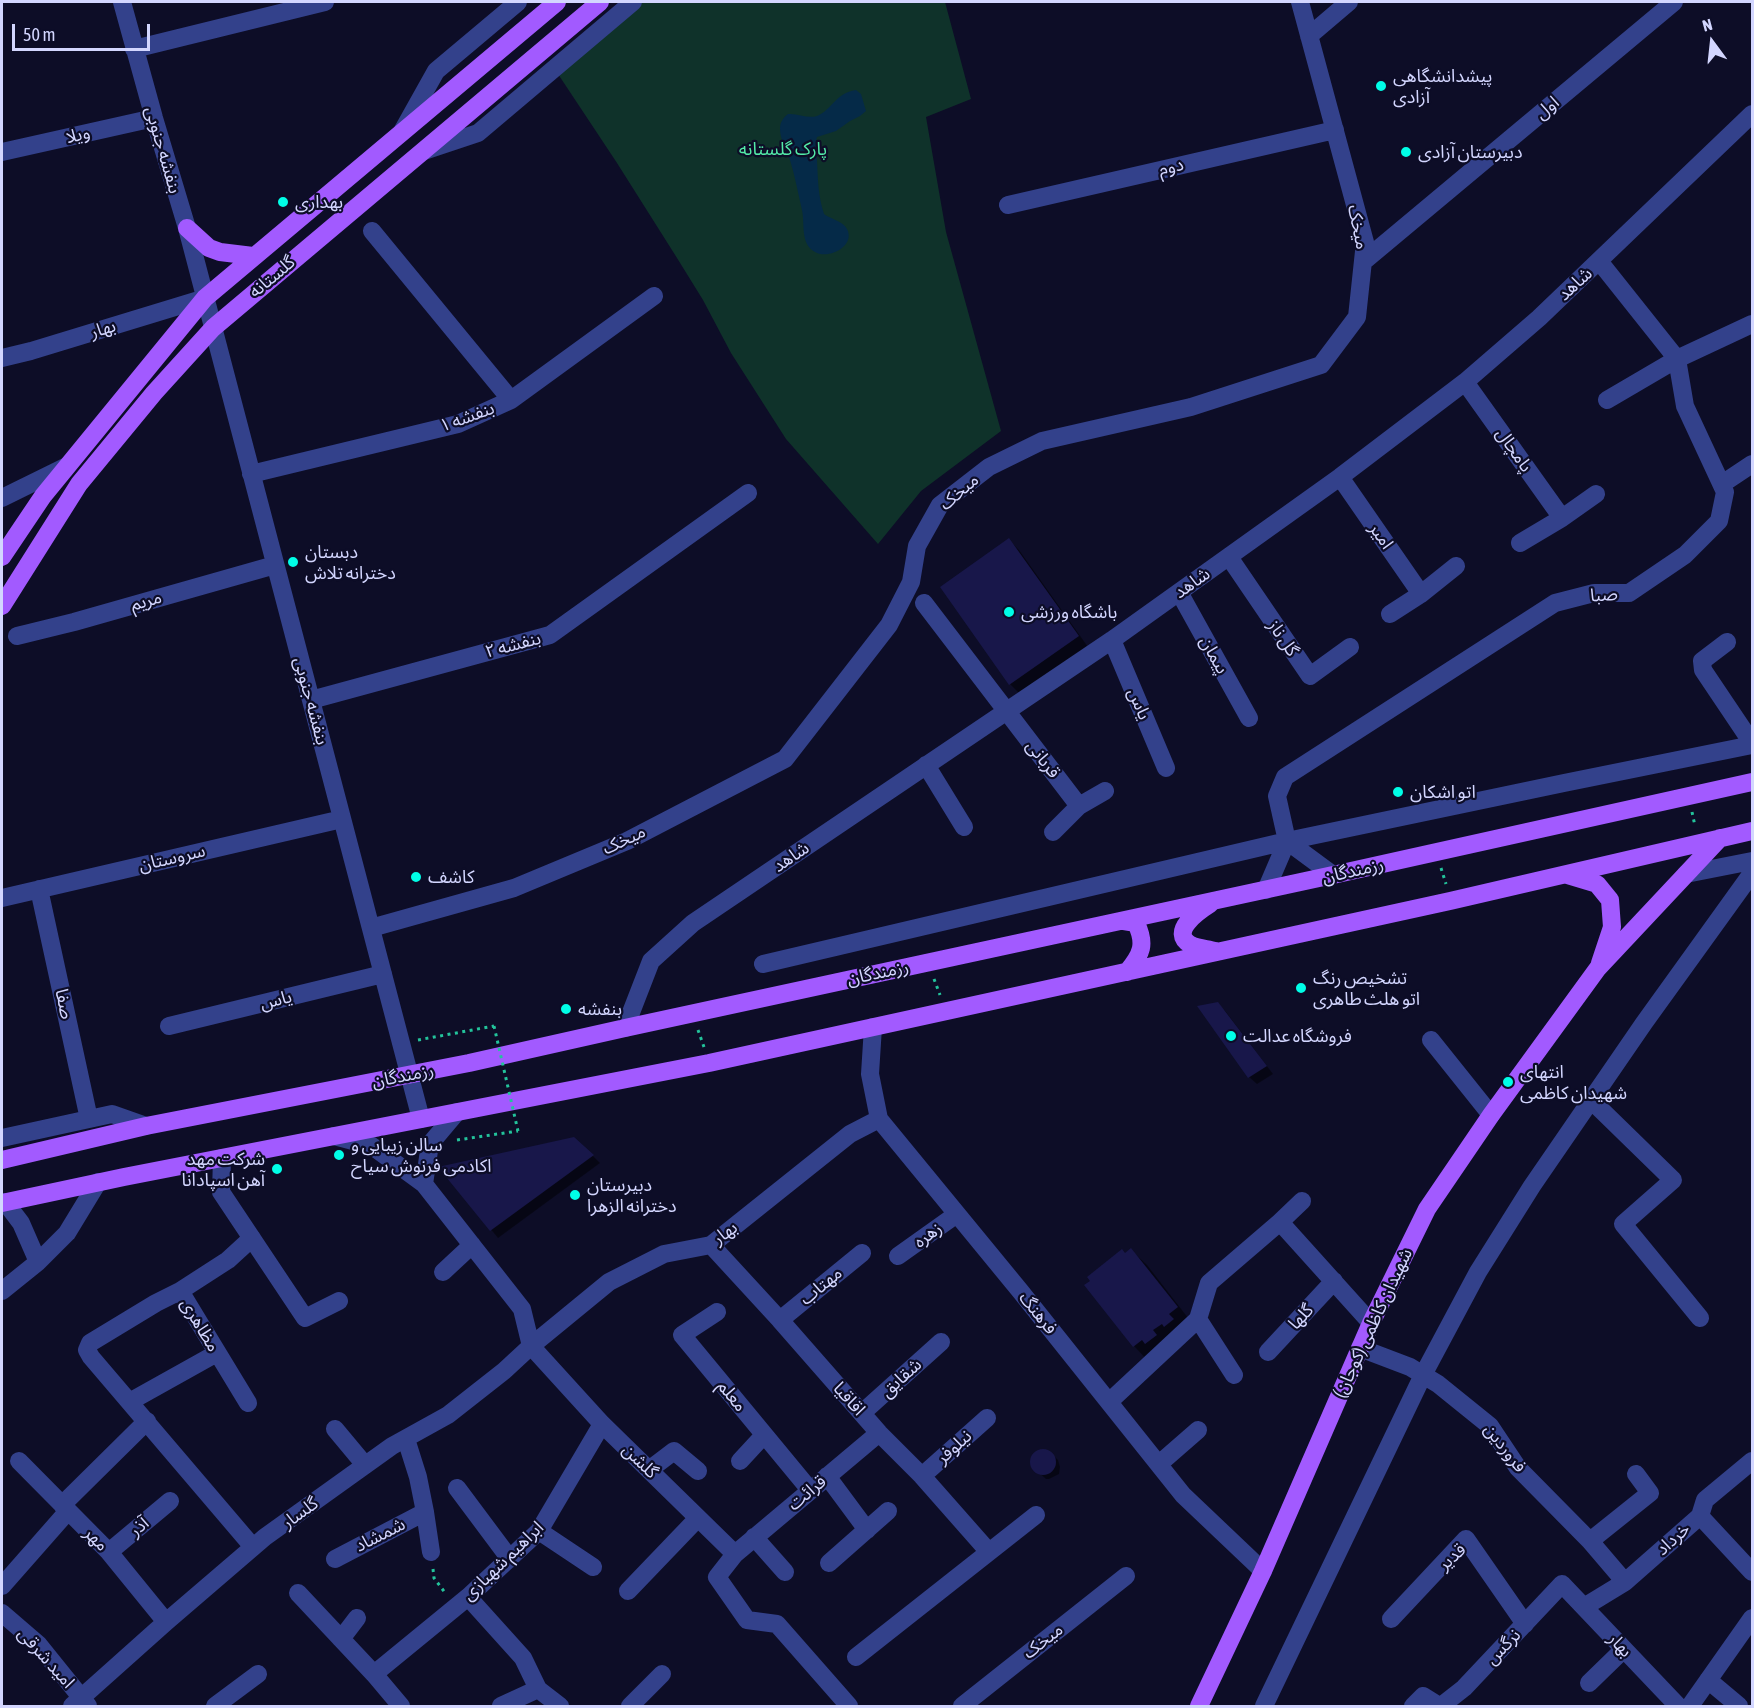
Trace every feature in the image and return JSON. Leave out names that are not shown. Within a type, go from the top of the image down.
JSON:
[{"type":"main road","name":"گلستانه","points":[[2,557],[43,496],[205,298],[557,2]]},
{"type":"main road","name":"گلستانه","points":[[2,606],[79,484],[154,393],[213,328],[419,152],[600,2]]},
{"type":"main road","points":[[186,228],[209,248],[220,252],[253,256]]},
{"type":"main road","name":"رزمندگان","points":[[2,1160],[146,1126],[469,1063],[1333,876],[1752,782]]},
{"type":"main road","points":[[3,1202],[709,1063],[1450,901],[1752,831]]},
{"type":"main road","points":[[1598,968],[1720,838]]},
{"type":"main road","points":[[1565,875],[1597,884],[1610,900],[1612,927],[1598,968]]},
{"type":"main road","points":[[1214,901],[1192,916],[1184,932],[1186,940],[1192,946],[1218,952]]},
{"type":"main road","points":[[1124,921],[1136,923],[1143,945],[1137,960],[1127,972]]},
{"type":"main road","name":"شهیدان کاظمی (کوجان)","points":[[1199,1707],[1263,1571],[1371,1323],[1426,1209],[1598,968]]},
{"type":"street","name":"بنفشه جنوبی","points":[[122,2],[205,298],[421,1119]]},
{"type":"street","points":[[134,49],[325,2]]},
{"type":"street","points":[[403,130],[436,71],[518,2]]},
{"type":"street","points":[[419,152],[478,133],[633,2]]},
{"type":"street","name":"میخک","points":[[371,928],[524,884],[627,841],[785,759],[889,625],[911,582],[917,546],[940,505],[989,467],[1042,441],[1191,407],[1321,365],[1357,317],[1365,242],[1300,2]]},
{"type":"street","points":[[1310,36],[1349,2]]},
{"type":"street","name":"اول","points":[[1364,261],[1674,2]]},
{"type":"street","name":"شاهد","points":[[624,1028],[651,961],[693,923],[1112,640],[1340,477],[1466,382],[1539,318],[1752,114]]},
{"type":"street","name":"ویلا","points":[[2,152],[154,118]]},
{"type":"street","name":"دوم","points":[[1008,205],[1335,130]]},
{"type":"street","points":[[372,231],[511,400]]},
{"type":"street","name":"صبا","points":[[1287,841],[1277,796],[1285,777],[1555,603],[1593,593],[1629,593],[1685,555],[1719,521],[1725,492],[1685,406],[1677,359],[1599,261]]},
{"type":"street","name":"بنفشه ۱","points":[[251,474],[459,424],[511,400],[654,296]]},
{"type":"street","name":"بهار","points":[[2,358],[205,298]]},
{"type":"street","points":[[1607,400],[1677,359],[1752,324]]},
{"type":"street","name":"پامچال","points":[[1466,382],[1562,518]]},
{"type":"street","points":[[1722,484],[1752,464]]},
{"type":"street","points":[[2,498],[67,466]]},
{"type":"street","name":"امیر","points":[[1340,477],[1421,594]]},
{"type":"street","name":"بنفشه ۲","points":[[311,700],[550,635],[748,493]]},
{"type":"street","points":[[1520,543],[1596,494]]},
{"type":"street","name":"گل ناز","points":[[1229,557],[1310,676],[1350,646]]},
{"type":"street","name":"مریم","points":[[17,636],[275,565]]},
{"type":"street","points":[[1390,614],[1421,594],[1456,566]]},
{"type":"street","name":"پیمان","points":[[1179,592],[1249,718]]},
{"type":"street","name":"قربانی","points":[[924,603],[1079,806]]},
{"type":"street","name":"یاس","points":[[1112,640],[1166,768]]},
{"type":"street","points":[[763,964],[1287,841],[1752,744],[1703,670],[1702,661],[1727,642]]},
{"type":"street","points":[[926,765],[964,827]]},
{"type":"street","points":[[1053,832],[1079,806],[1104,791]]},
{"type":"street","name":"سروستان","points":[[2,898],[342,819]]},
{"type":"street","points":[[1287,841],[1333,876]]},
{"type":"street","points":[[1266,890],[1287,841]]},
{"type":"street","points":[[1686,874],[1752,861]]},
{"type":"street","points":[[1264,1707],[1423,1375],[1478,1272],[1532,1186],[1591,1100],[1752,873]]},
{"type":"street","name":"صفا","points":[[39,889],[89,1119]]},
{"type":"street","name":"یاس","points":[[169,1026],[383,974]]},
{"type":"street","name":"فرهنگ","points":[[873,1027],[870,1074],[879,1119],[1183,1495],[1263,1571]]},
{"type":"street","points":[[1431,1040],[1491,1115]]},
{"type":"street","points":[[1591,1100],[1673,1180],[1623,1224],[1700,1318]]},
{"type":"street","points":[[424,1184],[430,1144],[457,1112]]},
{"type":"street","points":[[2,1138],[112,1114],[146,1126]]},
{"type":"street","name":"بهار","points":[[531,1346],[609,1282],[664,1254],[711,1245],[850,1134],[879,1119]]},
{"type":"street","name":"گلشن","points":[[334,1136],[372,1146],[424,1184],[522,1309],[531,1346],[602,1424],[735,1554]]},
{"type":"street","points":[[222,1158],[221,1192],[305,1318],[339,1301]]},
{"type":"street","points":[[2,1291],[38,1262],[67,1233],[98,1182]]},
{"type":"street","points":[[1109,1402],[1198,1319],[1209,1283],[1302,1201]]},
{"type":"street","points":[[3,1202],[21,1223],[38,1262]]},
{"type":"street","name":"زهره","points":[[898,1256],[957,1214]]},
{"type":"street","points":[[1280,1222],[1371,1323]]},
{"type":"street","name":"مظاهری","points":[[249,1403],[180,1292],[228,1260],[252,1239]]},
{"type":"street","points":[[443,1272],[472,1245]]},
{"type":"street","name":"اقاقیا","points":[[711,1245],[989,1552]]},
{"type":"street","name":"مهتاب","points":[[780,1320],[862,1253]]},
{"type":"street","name":"گلها","points":[[1268,1352],[1334,1281]]},
{"type":"street","points":[[180,1292],[156,1303],[90,1343],[87,1350],[253,1547]]},
{"type":"street","name":"معلم","points":[[717,1312],[682,1335],[810,1491]]},
{"type":"street","points":[[1198,1319],[1234,1375]]},
{"type":"street","name":"شقایق","points":[[861,1413],[941,1342]]},
{"type":"street","name":"گلسار","points":[[81,1704],[166,1622],[253,1547],[392,1446],[447,1415],[504,1371],[531,1346]]},
{"type":"street","name":"فروردین","points":[[1360,1348],[1410,1367],[1438,1384],[1490,1426],[1518,1468],[1590,1541],[1624,1582]]},
{"type":"street","points":[[130,1401],[216,1353]]},
{"type":"street","name":"نیلوفر","points":[[922,1476],[987,1418]]},
{"type":"street","points":[[2,1586],[65,1508],[147,1421]]},
{"type":"street","name":"ابراهیم شهبازی","points":[[374,1674],[462,1602],[539,1531],[602,1424]]},
{"type":"street","points":[[335,1429],[365,1465]]},
{"type":"street","points":[[1159,1464],[1198,1430]]},
{"type":"street","name":"قرائت","points":[[735,1554],[879,1432]]},
{"type":"street","points":[[740,1461],[764,1435]]},
{"type":"street","name":"شمشاد","points":[[406,1439],[418,1477],[431,1552]]},
{"type":"street","points":[[648,1470],[674,1451],[698,1471]]},
{"type":"street","name":"مهر","points":[[20,1461],[109,1552],[166,1622]]},
{"type":"street","name":"خرداد","points":[[1584,1608],[1624,1582],[1700,1516],[1705,1500],[1752,1461]]},
{"type":"street","points":[[1590,1541],[1650,1493],[1636,1474]]},
{"type":"street","points":[[827,1476],[867,1530]]},
{"type":"street","points":[[457,1488],[510,1558]]},
{"type":"street","name":"آذر","points":[[109,1552],[170,1501]]},
{"type":"street","points":[[830,1563],[888,1511]]},
{"type":"street","name":"شمشاد","points":[[335,1559],[425,1512]]},
{"type":"street","points":[[856,1657],[1036,1515]]},
{"type":"street","points":[[1700,1516],[1752,1572]]},
{"type":"street","points":[[628,1591],[698,1518]]},
{"type":"street","points":[[539,1531],[593,1567]]},
{"type":"street","points":[[754,1537],[786,1572]]},
{"type":"street","name":"قدیر","points":[[1391,1618],[1466,1539],[1525,1624]]},
{"type":"street","points":[[735,1554],[717,1577],[747,1620],[777,1624],[846,1706]]},
{"type":"street","name":"میخک","points":[[962,1707],[1126,1576]]},
{"type":"street","name":"بهار","points":[[1563,1584],[1678,1707]]},
{"type":"street","name":"نرگس","points":[[1413,1707],[1423,1696],[1440,1707],[1464,1688],[1563,1584]]},
{"type":"street","points":[[298,1593],[374,1674],[401,1707]]},
{"type":"street","points":[[462,1602],[523,1658],[538,1689],[560,1707]]},
{"type":"street","points":[[340,1639],[357,1618]]},
{"type":"street","points":[[1690,1707],[1752,1618]]},
{"type":"street","name":"امید شرقی","points":[[6,1623],[38,1644],[81,1704]]},
{"type":"street","points":[[1589,1683],[1624,1649]]},
{"type":"street","points":[[215,1707],[258,1674]]},
{"type":"street","points":[[630,1707],[662,1674]]},
{"type":"street","points":[[1708,1680],[1739,1707]]},
{"type":"street","points":[[501,1707],[538,1689]]},
{"type":"path","points":[[1689,796],[1699,843]]},
{"type":"path","points":[[1437,852],[1450,901]]},
{"type":"path","points":[[929,962],[946,1011]]},
{"type":"path","points":[[693,1013],[709,1063]]},
{"type":"path","points":[[401,1043],[494,1026],[518,1131],[430,1144]]},
{"type":"path","points":[[431,1552],[434,1578],[462,1602]]},
{"type":"green space","name":"پارک گلستانه","points":[[643,2],[945,2],[971,99],[926,117],[946,232],[1001,431],[921,491],[878,544],[786,439],[731,353],[703,300],[677,258],[558,74]]},
{"type":"water","points":[[856,90],[861,94],[866,111],[836,131],[817,137],[816,140],[819,188],[824,214],[843,224],[849,235],[848,241],[839,250],[820,254],[810,248],[805,239],[802,210],[792,166],[781,137],[781,124],[788,114],[817,116],[843,94]]},
{"type":"building","name":"باشگاه ورزشی","points":[[1009,538],[1079,636],[1009,685],[940,587]]},
{"type":"building","name":"فروشگاه عدالت","points":[[1218,1002],[1267,1066],[1248,1078],[1197,1006]]},
{"type":"building","points":[[574,1137],[594,1155],[490,1231],[438,1167]]},
{"type":"building","points":[[1131,1248],[1178,1307],[1169,1314],[1174,1319],[1164,1327],[1162,1324],[1153,1330],[1157,1335],[1145,1344],[1142,1340],[1133,1347],[1084,1285],[1090,1281],[1087,1277],[1122,1249],[1125,1253]]},
{"type":"building","points":[[1043,1449],[1052,1453],[1056,1462],[1052,1471],[1043,1475],[1034,1471],[1030,1462],[1034,1453]]},
{"type":"place","name":"پیشدانشگاهی آزادی","points":[[1381,86]]},
{"type":"place","name":"دبیرستان آزادی","points":[[1406,152]]},
{"type":"place","name":"بهداری","points":[[283,202]]},
{"type":"place","name":"دبستان دخترانه تلاش","points":[[293,562]]},
{"type":"place","name":"باشگاه ورزشی","points":[[1009,612]]},
{"type":"place","name":"اتو اشکان","points":[[1398,792]]},
{"type":"place","name":"کاشف","points":[[416,877]]},
{"type":"place","name":"تشخیص رنگ اتو هلث طاهری","points":[[1301,988]]},
{"type":"place","name":"بنفشه","points":[[566,1009]]},
{"type":"place","name":"فروشگاه عدالت","points":[[1231,1036]]},
{"type":"place","name":"انتهای شهیدان کاظمی","points":[[1508,1082]]},
{"type":"place","name":"سالن زیبایی و اکادمی فرنوش سیاح","points":[[339,1155]]},
{"type":"place","name":"شرکت مهد آهن اسپادانا","points":[[277,1169]]},
{"type":"place","name":"دبيرستان دخترانه الزهرا","points":[[575,1195]]}]
